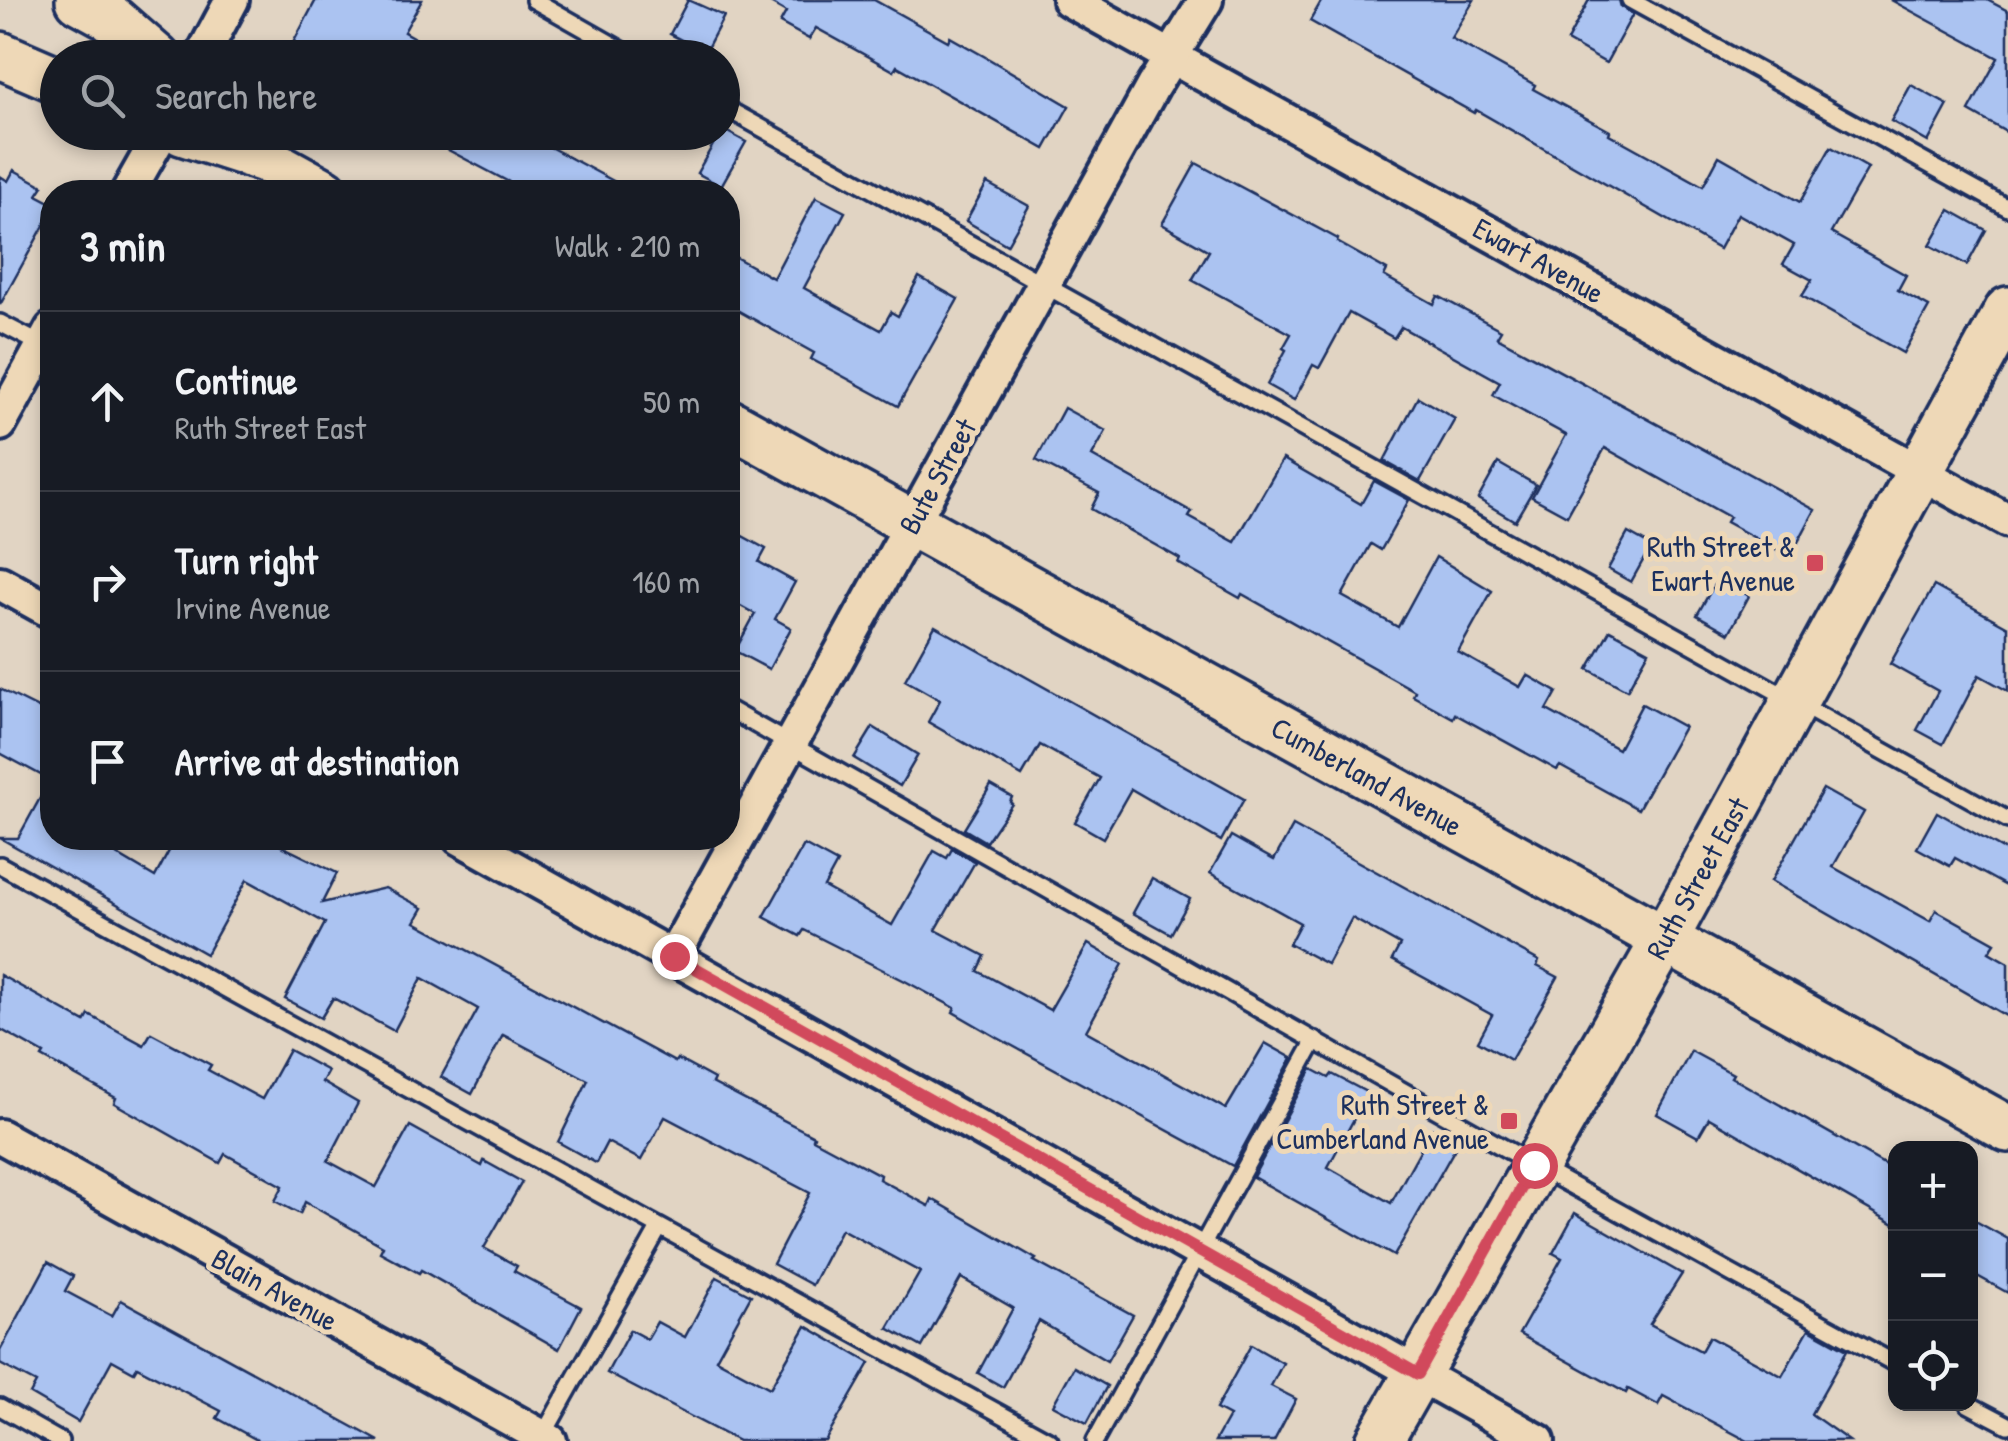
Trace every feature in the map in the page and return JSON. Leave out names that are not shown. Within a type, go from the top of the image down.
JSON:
[{"type":"street","points":[[79,0],[136,40]]},
{"type":"street","points":[[211,40],[232,0]]},
{"type":"street","name":"Ewart Avenue","points":[[1070,0],[2008,521]]},
{"type":"street","name":"Bute Street","points":[[740,838],[910,525],[1206,0]]},
{"type":"street","points":[[0,55],[40,72]]},
{"type":"street","points":[[135,180],[152,150]]},
{"type":"street","points":[[258,150],[306,180]]},
{"type":"street","name":"Ruth Street East","points":[[1379,1441],[1665,939],[2008,310]]},
{"type":"street","points":[[0,424],[40,356]]},
{"type":"street","name":"Cumberland Avenue","points":[[740,429],[2008,1129]]},
{"type":"street","points":[[0,583],[40,605]]},
{"type":"street","points":[[482,850],[1538,1441]]},
{"type":"street","name":"Bute Street","points":[[674,956],[734,850]]},
{"type":"street","name":"Blain Avenue","points":[[0,1136],[544,1440]]},
{"type":"lane","points":[[534,0],[604,40]]},
{"type":"lane","points":[[1630,0],[2008,208]]},
{"type":"lane","points":[[740,116],[2008,820]]},
{"type":"lane","points":[[0,323],[40,338]]},
{"type":"lane","points":[[740,715],[1534,1165],[1888,1360]]},
{"type":"lane","points":[[0,865],[1050,1441]]},
{"type":"lane","points":[[1095,1441],[1316,1040]]},
{"type":"lane","points":[[544,1440],[659,1228]]},
{"type":"lane","points":[[0,1408],[60,1441]]},
{"type":"lane","points":[[1978,1410],[2008,1426]]},
{"type":"building","points":[[316,0],[422,0],[404,32],[418,40],[295,40]]},
{"type":"building","points":[[688,0],[724,16],[711,40],[682,40],[670,34]]},
{"type":"building","points":[[765,0],[874,0],[948,41],[950,37],[1069,106],[1045,149],[897,66],[894,71],[816,28],[809,39],[780,23],[786,12]]},
{"type":"building","points":[[1322,0],[1474,0],[1451,38],[1703,186],[1719,156],[1800,202],[1831,147],[1868,168],[1831,233],[1906,275],[1898,290],[1929,307],[1903,353],[1802,296],[1812,280],[1783,264],[1794,245],[1738,214],[1719,249],[1476,110],[1474,113],[1310,21]]},
{"type":"building","points":[[1589,0],[1619,0],[1621,7],[1633,14],[1606,63],[1567,41]]},
{"type":"building","points":[[1891,0],[1987,0],[2008,11],[2008,133],[1969,111],[1998,58]]},
{"type":"building","points":[[1911,85],[1948,105],[1928,142],[1891,121]]},
{"type":"building","points":[[740,139],[746,142],[724,180],[710,180],[697,173],[710,150],[740,150]]},
{"type":"building","points":[[448,150],[556,150],[612,180],[505,180]]},
{"type":"building","points":[[1196,163],[1338,239],[1337,242],[1387,270],[1384,276],[1434,304],[1438,296],[1501,330],[1497,337],[1815,510],[1790,557],[1726,522],[1729,517],[1605,448],[1567,516],[1532,497],[1566,435],[1493,395],[1500,382],[1401,327],[1394,338],[1349,313],[1319,368],[1313,365],[1294,400],[1267,385],[1291,334],[1192,280],[1209,251],[1162,224]]},
{"type":"building","points":[[14,170],[40,184],[37,195],[40,233],[0,305],[0,176],[8,181]]},
{"type":"building","points":[[987,183],[1029,206],[1007,245],[966,221]]},
{"type":"building","points":[[816,197],[845,212],[804,288],[881,330],[891,312],[898,316],[919,277],[958,299],[898,406],[811,359],[814,353],[740,312],[740,260],[773,278]]},
{"type":"building","points":[[1950,210],[1986,230],[1967,265],[1930,245]]},
{"type":"building","points":[[1418,397],[1455,419],[1420,481],[1384,461]]},
{"type":"building","points":[[1064,408],[1106,431],[1092,456],[1192,512],[1189,517],[1235,542],[1283,459],[1361,504],[1374,481],[1409,500],[1381,550],[1371,544],[1342,596],[1398,627],[1436,557],[1492,591],[1458,652],[1520,687],[1527,675],[1557,692],[1547,710],[1618,749],[1642,704],[1684,727],[1638,809],[1455,714],[1453,718],[1413,696],[1415,691],[1242,594],[1240,598],[1091,509],[1099,493],[1036,460]]},
{"type":"building","points":[[1498,463],[1536,485],[1515,521],[1478,499]]},
{"type":"building","points":[[1628,533],[1651,546],[1631,582],[1608,569]]},
{"type":"building","points":[[740,535],[766,549],[759,562],[795,582],[775,619],[791,628],[769,669],[740,654],[740,642],[755,614],[740,606]]},
{"type":"building","points":[[1718,578],[1749,596],[1729,633],[1697,615]]},
{"type":"building","points":[[1934,586],[2008,627],[2008,691],[1979,675],[1943,744],[1917,730],[1938,691],[1890,664]]},
{"type":"building","points":[[935,626],[1244,799],[1221,841],[1131,789],[1103,838],[1075,822],[1100,778],[1040,745],[1022,776],[928,722],[940,700],[905,680]]},
{"type":"building","points":[[1610,630],[1649,651],[1627,690],[1588,669]]},
{"type":"building","points":[[0,689],[40,709],[40,775],[0,753]]},
{"type":"building","points":[[873,727],[918,755],[900,786],[854,758]]},
{"type":"building","points":[[991,785],[1012,797],[1012,804],[986,842],[964,829]]},
{"type":"building","points":[[1823,789],[1864,812],[1833,867],[1930,921],[1936,910],[1995,943],[1989,952],[2008,963],[2008,1017],[1771,881]]},
{"type":"building","points":[[40,798],[40,850],[109,850],[155,877],[170,850],[290,850],[337,873],[322,903],[385,888],[423,908],[415,922],[675,1062],[677,1059],[714,1079],[712,1083],[814,1136],[813,1139],[880,1175],[879,1179],[929,1206],[932,1199],[1133,1315],[1107,1361],[1039,1321],[1003,1387],[978,1373],[1013,1308],[961,1278],[922,1347],[888,1328],[920,1272],[841,1229],[812,1285],[773,1264],[810,1193],[665,1117],[641,1160],[607,1142],[596,1163],[558,1142],[588,1080],[503,1035],[472,1094],[441,1077],[478,1009],[422,978],[394,1031],[333,998],[321,1018],[285,999],[325,923],[247,880],[206,954],[0,838],[18,838]]},
{"type":"building","points":[[1937,812],[2008,852],[2008,887],[1955,858],[1950,866],[1917,848]]},
{"type":"building","points":[[1293,826],[1539,961],[1537,966],[1558,977],[1511,1060],[1478,1041],[1492,1015],[1392,960],[1400,945],[1352,918],[1327,964],[1289,944],[1300,923],[1210,873],[1231,836],[1274,860]]},
{"type":"building","points":[[804,845],[837,863],[824,887],[892,925],[934,851],[947,858],[952,849],[975,862],[936,930],[985,956],[978,971],[1050,1010],[1088,944],[1123,964],[1086,1031],[1226,1109],[1265,1043],[1292,1058],[1233,1166],[998,1038],[953,1012],[955,1008],[905,981],[804,930],[800,936],[764,917]]},
{"type":"building","points":[[1152,878],[1190,899],[1171,934],[1133,913]]},
{"type":"building","points":[[0,975],[85,1022],[89,1015],[144,1045],[151,1033],[211,1065],[208,1070],[262,1099],[289,1050],[328,1071],[322,1082],[358,1103],[328,1161],[376,1187],[410,1126],[482,1166],[484,1161],[522,1182],[484,1248],[517,1266],[514,1271],[581,1307],[559,1349],[421,1270],[419,1273],[380,1252],[383,1246],[305,1202],[300,1214],[275,1201],[283,1186],[225,1154],[220,1163],[114,1103],[116,1098],[0,1029]]},
{"type":"building","points":[[1691,1051],[1888,1166],[1888,1220],[1709,1118],[1698,1137],[1657,1114]]},
{"type":"building","points":[[1312,1069],[1329,1078],[1332,1074],[1368,1093],[1328,1167],[1391,1203],[1432,1129],[1458,1143],[1394,1256],[1253,1177]]},
{"type":"building","points":[[1575,1213],[1682,1274],[1650,1324],[1701,1351],[1709,1337],[1782,1376],[1809,1329],[1847,1350],[1811,1414],[1849,1441],[1748,1441],[1663,1396],[1658,1405],[1628,1389],[1626,1393],[1519,1334],[1562,1258],[1553,1253]]},
{"type":"building","points":[[1978,1222],[2008,1239],[2008,1293],[1978,1276]]},
{"type":"building","points":[[48,1262],[73,1276],[65,1291],[112,1316],[121,1300],[379,1441],[259,1441],[217,1418],[221,1411],[137,1367],[134,1372],[112,1360],[78,1422],[30,1394],[36,1383],[0,1364],[0,1351]]},
{"type":"building","points":[[717,1277],[751,1295],[716,1359],[770,1388],[806,1326],[870,1363],[825,1441],[738,1441],[607,1373],[630,1330],[647,1339],[657,1322],[685,1337]]},
{"type":"building","points":[[1251,1345],[1283,1363],[1271,1386],[1296,1399],[1274,1441],[1215,1441],[1229,1416],[1216,1409]]},
{"type":"building","points":[[1074,1367],[1107,1386],[1087,1423],[1053,1405]]},
{"type":"place","name":"Ruth Street & Ewart Avenue","points":[[1815,563]]},
{"type":"place","name":"Ruth Street & Cumberland Avenue","points":[[1509,1121]]},
{"type":"route","points":[[674,956],[1418,1374],[1534,1165]]}]
